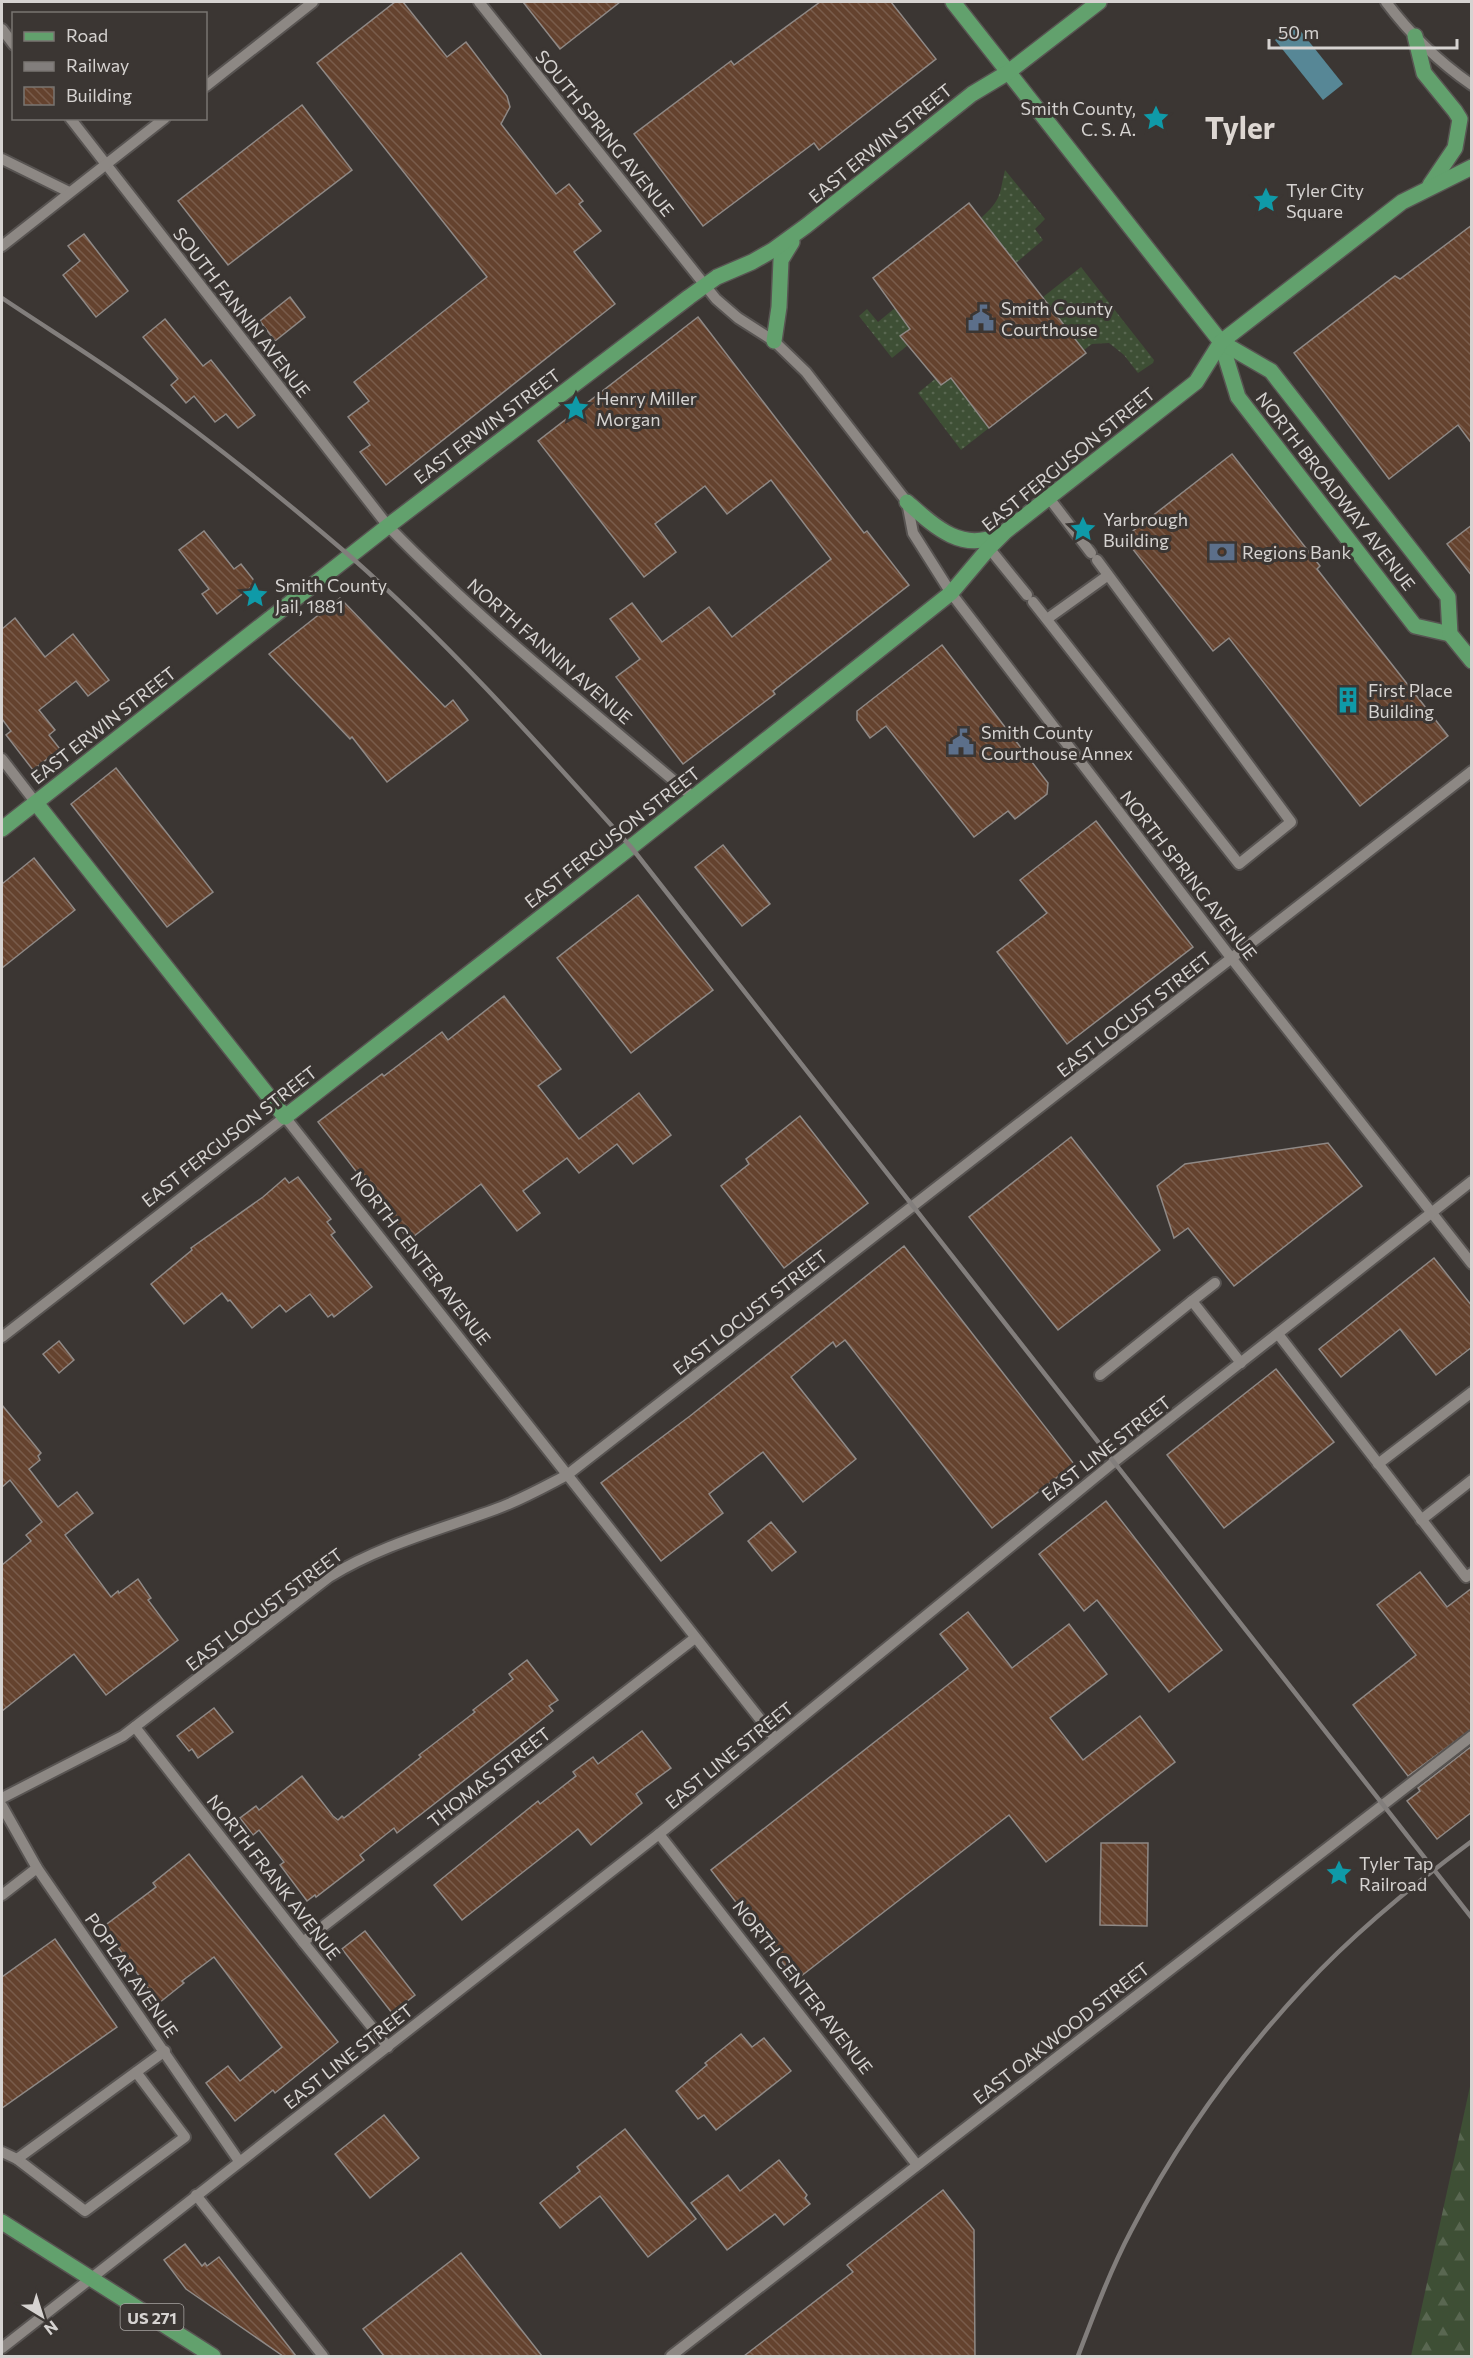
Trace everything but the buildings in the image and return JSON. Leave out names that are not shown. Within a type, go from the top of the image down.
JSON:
[{"type":"main road","name":"NORTH BROADWAY AVENUE","points":[[952,2],[1221,342],[1238,397],[1414,626],[1450,634],[1448,597],[1271,371],[1221,342]]},
{"type":"main road","name":"EAST ERWIN STREET","points":[[2,829],[388,526],[705,285],[773,250],[972,94],[1007,73],[1099,2]]},
{"type":"main road","points":[[1415,36],[1424,73],[1460,119],[1455,148],[1429,188]]},
{"type":"main road","points":[[1221,342],[1388,212],[1472,167]]},
{"type":"main road","points":[[774,341],[780,307],[781,260],[788,247],[806,226]]},
{"type":"main road","name":"EAST FERGUSON STREET","points":[[285,1117],[951,593],[1006,531],[1196,382],[1221,342]]},
{"type":"main road","points":[[907,502],[938,529],[965,540],[980,542],[1006,531]]},
{"type":"main road","points":[[1450,634],[1472,661]]},
{"type":"main road","name":"NORTH CENTER AVENUE","points":[[36,803],[285,1117]]},
{"type":"main road","name":"US 271","points":[[2,2222],[213,2356]]},
{"type":"street","points":[[207,85],[313,2]]},
{"type":"street","name":"SOUTH SPRING AVENUE","points":[[479,2],[705,285]]},
{"type":"street","points":[[1386,2],[1415,36],[1451,70],[1472,85]]},
{"type":"street","points":[[2,29],[12,42]]},
{"type":"street","name":"SOUTH FANNIN AVENUE","points":[[72,120],[388,526]]},
{"type":"street","points":[[2,246],[162,120]]},
{"type":"street","points":[[2,159],[69,192]]},
{"type":"street","name":"NORTH SPRING AVENUE","points":[[705,285],[726,309],[774,341],[806,372],[907,502],[913,533],[951,593],[1232,958],[1472,1264]]},
{"type":"street","points":[[989,548],[1239,864],[1291,822],[1049,498]]},
{"type":"street","name":"NORTH FANNIN AVENUE","points":[[388,526],[418,557],[509,640],[693,797]]},
{"type":"street","points":[[1047,619],[1107,576]]},
{"type":"street","points":[[2,759],[36,803]]},
{"type":"street","name":"EAST LOCUST STREET","points":[[2,1798],[114,1742],[321,1583],[357,1560],[520,1499],[567,1475],[1472,771]]},
{"type":"street","name":"EAST FERGUSON STREET","points":[[2,1337],[285,1117]]},
{"type":"street","name":"NORTH CENTER AVENUE","points":[[285,1117],[775,1738]]},
{"type":"street","name":"EAST LINE STREET","points":[[2,2348],[660,1833],[1114,1462],[1472,1180]]},
{"type":"street","points":[[1100,1375],[1215,1283]]},
{"type":"street","points":[[1192,1301],[1241,1363]]},
{"type":"street","points":[[1278,1334],[1466,1577],[1472,1573]]},
{"type":"street","points":[[1378,1464],[1472,1392]]},
{"type":"street","points":[[1421,1520],[1472,1480]]},
{"type":"street","name":"THOMAS STREET","points":[[303,1942],[695,1638]]},
{"type":"street","name":"NORTH FRANK AVENUE","points":[[135,1727],[388,2047]]},
{"type":"street","name":"EAST OAKWOOD STREET","points":[[671,2356],[1472,1736]]},
{"type":"street","name":"POPLAR AVENUE","points":[[2,1806],[37,1868],[239,2161]]},
{"type":"street","name":"NORTH CENTER AVENUE","points":[[660,1833],[916,2165]]},
{"type":"street","points":[[2,1895],[37,1868]]},
{"type":"street","points":[[17,2159],[165,2051]]},
{"type":"street","points":[[2,2152],[17,2159],[85,2211],[186,2137],[136,2072]]},
{"type":"street","points":[[196,2194],[323,2356]]},
{"type":"green space","points":[[1005,170],[1045,219],[1035,229],[1043,240],[1016,263],[981,218],[996,201]]},
{"type":"green space","points":[[1081,267],[1154,360],[1138,373],[1124,355],[1109,343],[1092,344],[1084,350],[1043,297]]},
{"type":"green space","points":[[895,308],[910,329],[901,336],[908,345],[892,358],[859,316],[867,309],[878,322]]},
{"type":"green space","points":[[951,378],[989,428],[961,450],[918,393],[935,379],[941,385]]},
{"type":"green space","points":[[1471,2082],[1471,2356],[1411,2356]]},
{"type":"water","points":[[1295,24],[1343,84],[1323,100],[1275,40]]},
{"type":"railway","points":[[2,298],[162,406],[325,535],[425,626],[563,772],[631,847],[1472,1918]]},
{"type":"railway","points":[[1078,2356],[1131,2231],[1168,2166],[1209,2103],[1255,2043],[1323,1967],[1406,1892],[1472,1841]]},
{"type":"place","name":"Smith County, C. S. A.","points":[[1156,118]]},
{"type":"place","name":"Tyler City Square","points":[[1266,200]]},
{"type":"place","name":"Smith County Courthouse","points":[[981,318]]},
{"type":"place","name":"Henry Miller Morgan","points":[[576,408]]},
{"type":"place","name":"Yarbrough Building","points":[[1083,529]]},
{"type":"place","name":"Regions Bank","points":[[1222,552]]},
{"type":"place","name":"Smith County Jail, 1881","points":[[255,595]]},
{"type":"place","name":"First Place Building","points":[[1348,700]]},
{"type":"place","name":"Smith County Courthouse Annex","points":[[961,742]]},
{"type":"place","name":"Tyler Tap Railroad","points":[[1339,1873]]},
{"type":"district","name":"Tyler","points":[[1240,126]]}]
